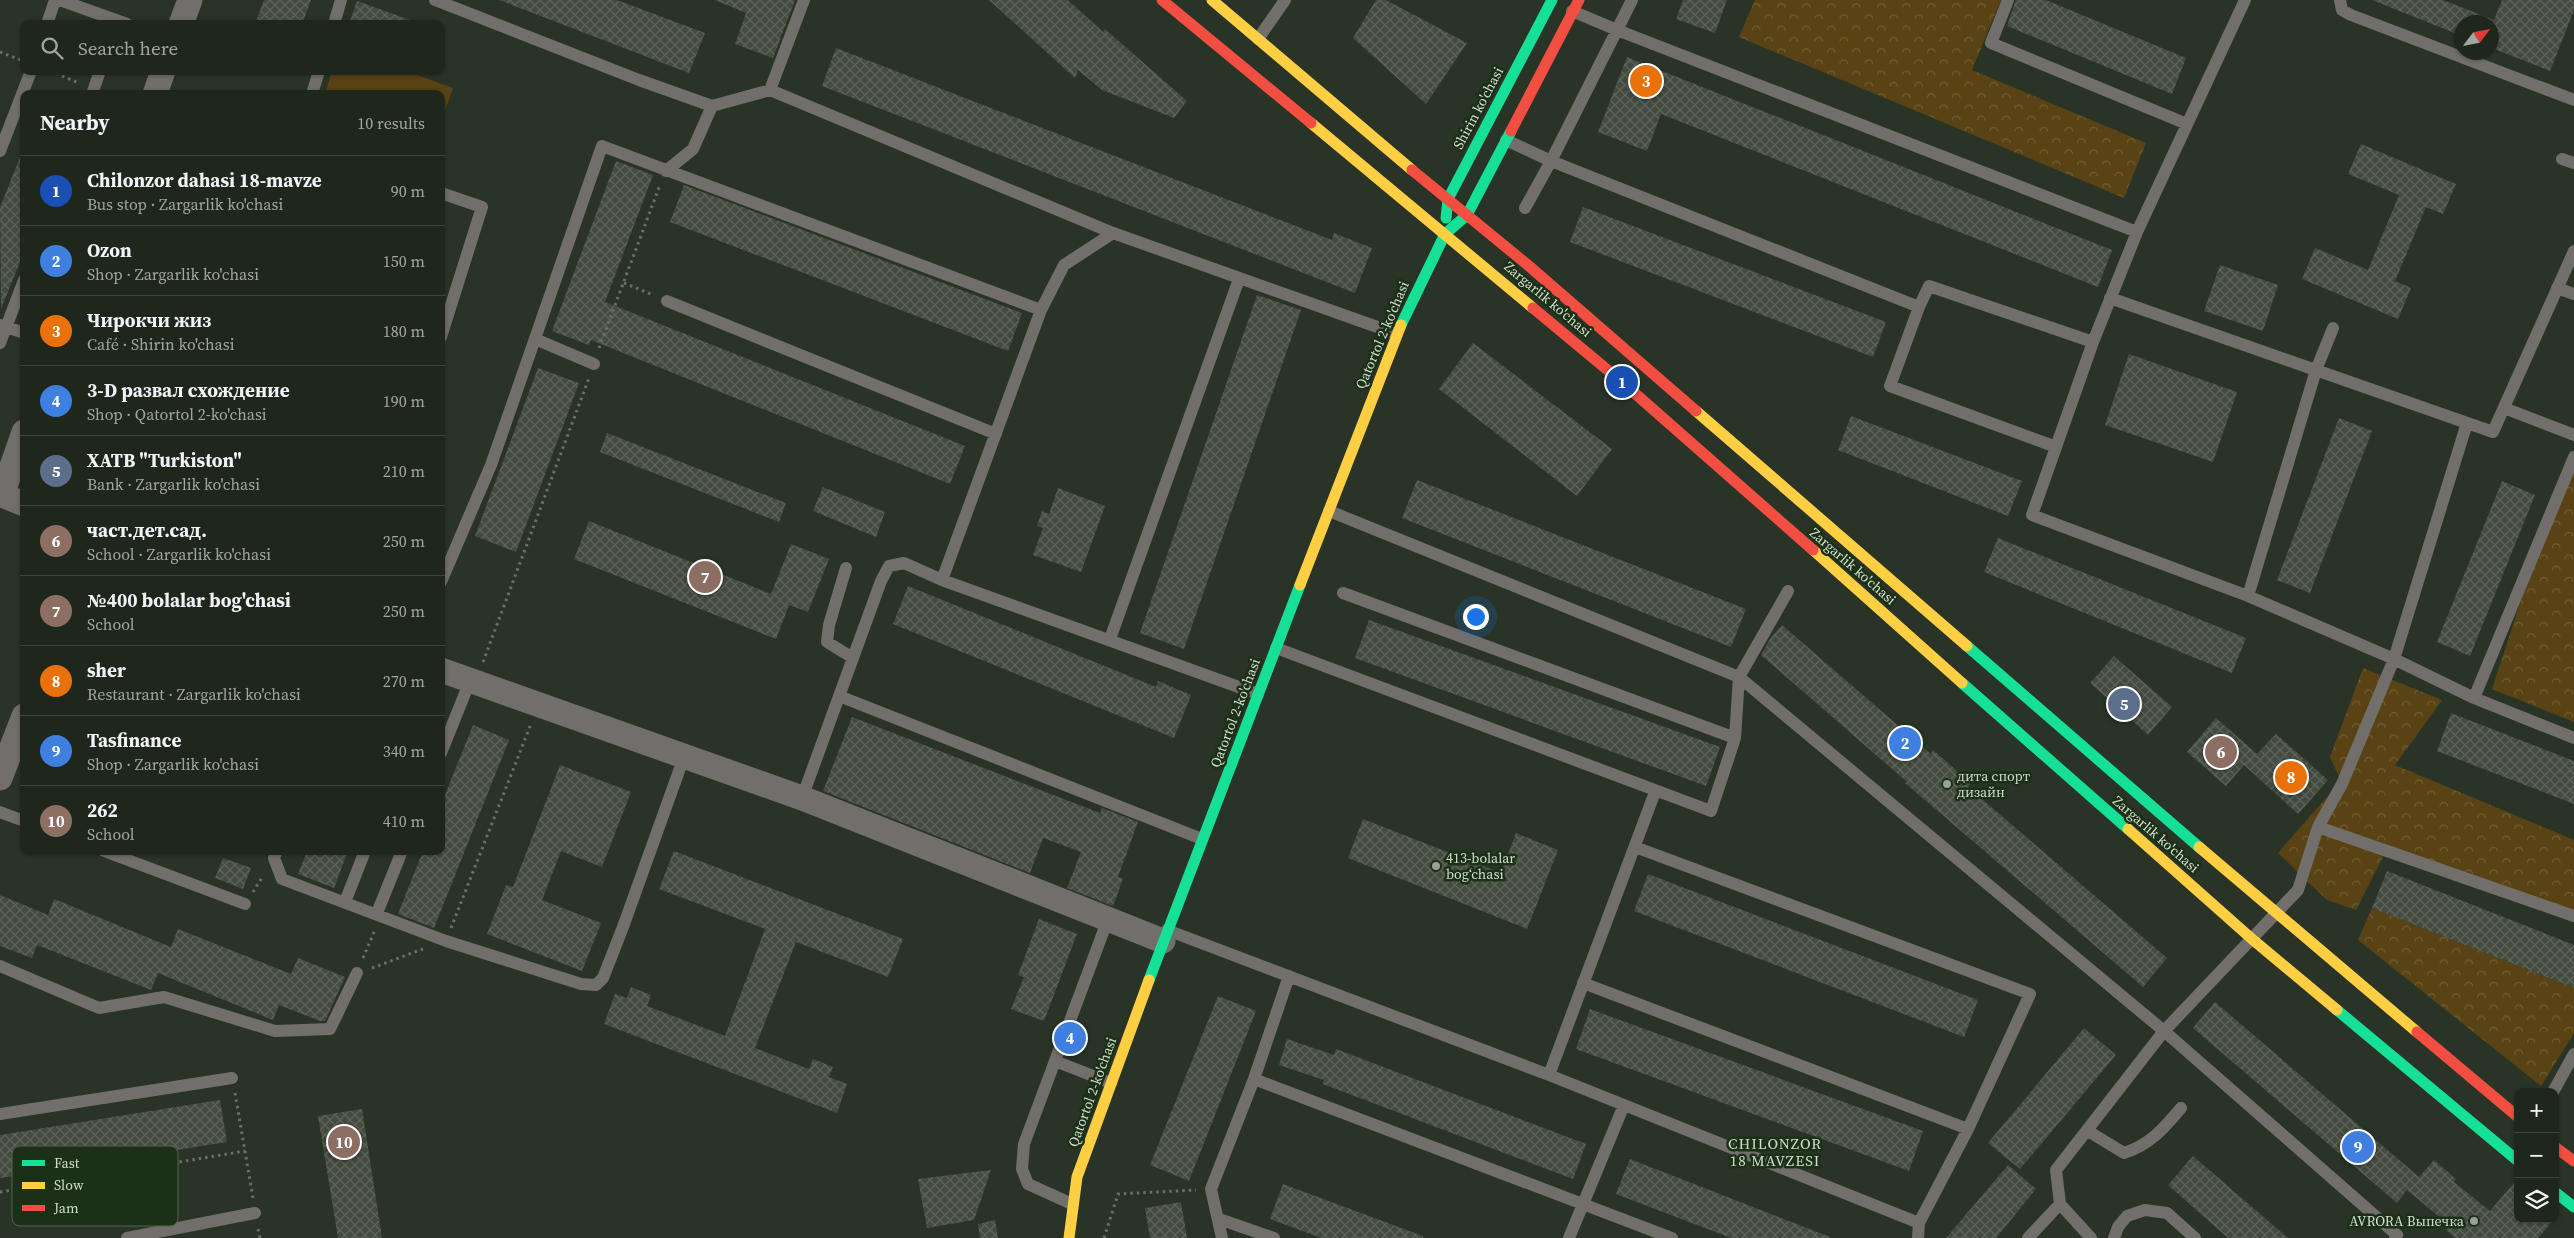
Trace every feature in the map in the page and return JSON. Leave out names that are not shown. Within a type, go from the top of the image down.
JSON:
[{"type":"main road","name":"Zargarlik ko'chasi","points":[[1162,0],[1622,382],[2252,939],[2514,1159]]},
{"type":"main road","name":"Zargarlik ko'chasi","points":[[1212,0],[1529,266],[2277,915],[2514,1114]]},
{"type":"main road","points":[[1467,215],[1579,0]]},
{"type":"main road","name":"Shirin ko'chasi","points":[[1445,234],[1448,199],[1552,1]]},
{"type":"main road","name":"Qatortol 2-ko'chasi","points":[[1069,1238],[1077,1177],[1111,1083],[1202,839],[1397,334],[1445,234],[1467,215]]},
{"type":"main road","points":[[2559,1150],[2574,1162]]},
{"type":"main road","points":[[2559,1195],[2574,1207]]},
{"type":"street","points":[[182,20],[190,0]]},
{"type":"street","points":[[156,90],[162,75]]},
{"type":"street","points":[[9,498],[20,450]]},
{"type":"street","points":[[445,672],[802,798],[1108,919],[1165,936]]},
{"type":"street","points":[[0,778],[20,726]]},
{"type":"lane","points":[[48,20],[55,0]]},
{"type":"lane","points":[[60,0],[113,20]]},
{"type":"lane","points":[[335,20],[341,0]]},
{"type":"lane","points":[[435,0],[638,80],[712,106],[770,90],[1113,233],[1397,334]]},
{"type":"lane","points":[[770,90],[804,0]]},
{"type":"lane","points":[[1258,39],[1285,0]]},
{"type":"lane","points":[[1525,208],[1551,161],[1632,0]]},
{"type":"lane","points":[[2008,0],[1991,43],[2187,124]]},
{"type":"lane","points":[[2245,0],[2137,232],[2093,342],[2032,514],[2248,596],[2394,659],[2474,698],[2574,738]]},
{"type":"lane","points":[[2340,0],[2342,10],[2351,15],[2574,100]]},
{"type":"lane","points":[[1552,1],[1617,30],[2137,232]]},
{"type":"lane","points":[[24,90],[29,75]]},
{"type":"lane","points":[[93,90],[99,75]]},
{"type":"lane","points":[[313,90],[318,75]]},
{"type":"lane","points":[[0,151],[20,99]]},
{"type":"lane","points":[[666,171],[693,148],[712,106]]},
{"type":"lane","points":[[1506,140],[1551,161],[1919,308]]},
{"type":"lane","points":[[445,573],[491,465],[602,146],[1040,310]]},
{"type":"lane","points":[[445,194],[482,207],[445,324]]},
{"type":"lane","points":[[942,580],[1040,310],[1064,265],[1113,233]]},
{"type":"lane","points":[[2110,298],[2493,432],[2574,251]]},
{"type":"lane","points":[[1110,639],[1239,279]]},
{"type":"lane","points":[[2056,447],[1890,386],[1929,286],[2093,342]]},
{"type":"lane","points":[[2557,288],[2574,294]]},
{"type":"lane","points":[[0,343],[3,326],[20,289]]},
{"type":"lane","points":[[667,301],[996,434]]},
{"type":"lane","points":[[3,326],[20,332]]},
{"type":"lane","points":[[2248,596],[2316,370],[2333,328]]},
{"type":"lane","points":[[535,339],[594,364]]},
{"type":"lane","points":[[2504,408],[2574,435]]},
{"type":"lane","points":[[2091,1238],[2060,1204],[2056,1170],[2164,1031],[2277,915],[2298,890],[2318,827],[2342,784],[2394,659],[2467,423]]},
{"type":"lane","points":[[2474,698],[2574,457]]},
{"type":"lane","points":[[1329,511],[1739,677],[2164,1031],[2397,1234],[2395,1238]]},
{"type":"lane","points":[[802,798],[852,658],[881,581],[889,566],[904,563],[942,580],[1110,639],[1258,694]]},
{"type":"lane","points":[[846,568],[829,625],[827,642],[852,658]]},
{"type":"lane","points":[[1276,648],[1656,792],[1711,811],[1735,738],[1739,677],[1788,591]]},
{"type":"lane","points":[[1343,594],[1735,738]]},
{"type":"lane","points":[[445,745],[473,682]]},
{"type":"lane","points":[[839,696],[1202,839]]},
{"type":"lane","points":[[275,855],[282,879],[379,914],[446,941],[581,984],[596,985],[603,978],[623,927],[684,757]]},
{"type":"lane","points":[[1549,1076],[1656,792]]},
{"type":"lane","points":[[0,812],[20,820]]},
{"type":"lane","points":[[2318,827],[2574,916]]},
{"type":"lane","points":[[1635,847],[2030,994],[1968,1129],[1919,1223],[1918,1238]]},
{"type":"lane","points":[[115,855],[245,904]]},
{"type":"lane","points":[[345,902],[363,855]]},
{"type":"lane","points":[[379,914],[401,855]]},
{"type":"lane","points":[[1072,1204],[1028,1184],[1022,1169],[1024,1144],[1108,919]]},
{"type":"lane","points":[[1165,936],[1289,976],[1624,1105],[1919,1223]]},
{"type":"lane","points":[[0,966],[100,1008],[164,998],[274,1031],[330,1029],[357,973]]},
{"type":"lane","points":[[1222,1238],[1211,1189],[1254,1079],[1289,976]]},
{"type":"lane","points":[[1583,983],[1968,1129]]},
{"type":"lane","points":[[2555,1088],[2574,1054]]},
{"type":"lane","points":[[1055,1061],[1111,1083]]},
{"type":"lane","points":[[0,1114],[232,1078]]},
{"type":"lane","points":[[1254,1079],[1672,1238]]},
{"type":"lane","points":[[1569,1238],[1624,1105]]},
{"type":"lane","points":[[2088,1131],[2124,1153],[2139,1149],[2158,1136],[2181,1108]]},
{"type":"lane","points":[[2028,1238],[2060,1204]]},
{"type":"lane","points":[[2114,1238],[2118,1227],[2127,1216],[2145,1210],[2167,1213],[2195,1238]]},
{"type":"lane","points":[[126,1238],[255,1213]]},
{"type":"lane","points":[[1219,1219],[1274,1238]]},
{"type":"path","points":[[0,52],[20,60]]},
{"type":"path","points":[[59,75],[91,90]]},
{"type":"path","points":[[473,682],[666,171]]},
{"type":"path","points":[[624,283],[667,301]]},
{"type":"path","points":[[357,973],[446,941],[538,706]]},
{"type":"path","points":[[245,904],[275,855]]},
{"type":"path","points":[[357,973],[379,914]]},
{"type":"path","points":[[232,1078],[255,1213]]},
{"type":"path","points":[[178,1162],[245,1151]]},
{"type":"path","points":[[1104,1238],[1118,1194],[1211,1189]]},
{"type":"green space","points":[[1755,0],[2001,0],[1972,70],[2146,143],[2124,198],[1739,37]]},
{"type":"green space","points":[[331,75],[417,75],[453,88],[445,111],[445,90],[326,90]]},
{"type":"green space","points":[[2570,451],[2574,452],[2574,722],[2492,689]]},
{"type":"green space","points":[[2363,668],[2442,700],[2395,765],[2574,840],[2574,921],[2388,847],[2356,910],[2327,900],[2278,853],[2341,781],[2330,757]]},
{"type":"green space","points":[[2372,908],[2574,988],[2574,1033],[2541,1086],[2358,940]]},
{"type":"building","points":[[264,0],[311,0],[304,20],[256,20]]},
{"type":"building","points":[[499,0],[617,0],[705,33],[689,73]]},
{"type":"building","points":[[715,0],[795,0],[773,58],[735,44],[746,13]]},
{"type":"building","points":[[989,0],[1068,0],[1103,32],[1105,29],[1187,101],[1174,118],[1102,90],[1078,70],[1075,78]]},
{"type":"building","points":[[1376,0],[1386,0],[1467,43],[1426,104],[1353,38]]},
{"type":"building","points":[[1683,0],[1727,0],[1715,33],[1676,19]]},
{"type":"building","points":[[2016,0],[2046,0],[2186,58],[2172,94],[2007,26]]},
{"type":"building","points":[[2372,0],[2443,0],[2481,15],[2454,15],[2454,33]]},
{"type":"building","points":[[2502,0],[2574,0],[2574,10],[2550,71],[2499,51],[2499,15],[2496,15]]},
{"type":"building","points":[[357,1],[410,20],[350,20]]},
{"type":"building","points":[[836,48],[1332,240],[1334,233],[1372,248],[1355,293],[822,86]]},
{"type":"building","points":[[1627,57],[2112,250],[2098,287],[1661,114],[1647,151],[1598,132]]},
{"type":"building","points":[[2361,144],[2456,184],[2443,214],[2426,207],[2395,281],[2411,288],[2398,319],[2302,279],[2315,248],[2368,270],[2399,195],[2348,174]]},
{"type":"building","points":[[20,157],[20,262],[1,309],[0,207]]},
{"type":"building","points":[[616,161],[653,175],[605,302],[965,446],[950,484],[591,340],[589,345],[552,331]]},
{"type":"building","points":[[684,185],[1022,313],[1008,351],[670,222]]},
{"type":"building","points":[[1583,207],[1886,322],[1873,357],[1570,242]]},
{"type":"building","points":[[2220,265],[2278,285],[2263,331],[2204,311]]},
{"type":"building","points":[[1257,295],[1301,310],[1184,649],[1140,633]]},
{"type":"building","points":[[1473,343],[1612,449],[1577,496],[1439,389]]},
{"type":"building","points":[[2129,354],[2237,392],[2213,462],[2105,425]]},
{"type":"building","points":[[538,368],[579,383],[516,552],[475,536]]},
{"type":"building","points":[[1851,416],[2022,481],[2008,516],[1838,450]]},
{"type":"building","points":[[2339,418],[2372,431],[2310,593],[2277,580]]},
{"type":"building","points":[[607,433],[786,503],[779,522],[600,452]]},
{"type":"building","points":[[1417,480],[1746,609],[1731,647],[1402,518]]},
{"type":"building","points":[[2502,481],[2535,495],[2470,656],[2437,642]]},
{"type":"building","points":[[823,487],[885,512],[876,537],[813,511]]},
{"type":"building","points":[[1058,488],[1105,506],[1081,572],[1033,555],[1043,528],[1037,526],[1042,511],[1049,514]]},
{"type":"building","points":[[589,521],[771,594],[791,544],[829,559],[808,612],[789,605],[776,639],[574,559]]},
{"type":"building","points":[[1998,538],[2246,638],[2232,673],[1984,572]]},
{"type":"building","points":[[908,586],[1156,687],[1158,681],[1191,695],[1174,738],[893,624]]},
{"type":"building","points":[[1369,620],[1720,747],[1706,786],[1355,658]]},
{"type":"building","points":[[1782,625],[1931,754],[1933,750],[1971,783],[1968,787],[2167,958],[2143,987],[1905,783],[1907,782],[1761,655],[1770,639]]},
{"type":"building","points":[[2114,656],[2172,707],[2148,735],[2090,683]]},
{"type":"building","points":[[2451,713],[2574,761],[2574,804],[2437,751]]},
{"type":"building","points":[[852,717],[1100,813],[1102,808],[1138,822],[1118,877],[1123,879],[1113,906],[1067,888],[1081,852],[1043,838],[1030,873],[823,791]]},
{"type":"building","points":[[2216,718],[2257,754],[2276,734],[2328,780],[2298,814],[2244,765],[2226,786],[2187,752]]},
{"type":"building","points":[[473,725],[509,740],[434,928],[398,914],[421,855],[445,855],[445,795]]},
{"type":"building","points":[[560,765],[631,792],[602,867],[561,851],[542,900],[601,923],[582,971],[487,934],[506,885],[513,887]]},
{"type":"building","points":[[1363,819],[1501,873],[1516,833],[1558,850],[1527,929],[1348,858]]},
{"type":"building","points":[[674,851],[903,939],[888,977],[796,942],[755,1048],[809,1069],[813,1059],[833,1067],[829,1077],[847,1084],[837,1113],[604,1024],[615,994],[627,998],[631,987],[651,995],[647,1006],[725,1036],[765,929],[659,889]]},
{"type":"building","points":[[305,855],[346,855],[334,888],[298,874]]},
{"type":"building","points":[[223,858],[251,868],[243,889],[215,878]]},
{"type":"building","points":[[2387,871],[2574,945],[2574,988],[2372,908]]},
{"type":"building","points":[[1648,874],[1978,1000],[1964,1037],[1634,911]]},
{"type":"building","points":[[0,895],[48,915],[54,899],[171,947],[178,929],[291,974],[298,958],[345,977],[325,1021],[320,1021],[279,1005],[273,1020],[158,973],[151,990],[37,945],[32,958],[0,946]]},
{"type":"building","points":[[1039,919],[1077,934],[1044,1021],[1011,1009],[1024,977],[1018,975]]},
{"type":"building","points":[[1218,996],[1256,1011],[1189,1181],[1150,1165]]},
{"type":"building","points":[[2215,1002],[2419,1177],[2434,1160],[2456,1179],[2454,1182],[2490,1211],[2514,1183],[2514,1223],[2551,1223],[2538,1238],[2455,1238],[2446,1230],[2449,1225],[2407,1190],[2397,1203],[2193,1028]]},
{"type":"building","points":[[1590,1009],[1923,1131],[1909,1171],[1576,1049]]},
{"type":"building","points":[[2084,1028],[2116,1055],[2020,1169],[1988,1143]]},
{"type":"building","points":[[1287,1039],[1334,1055],[1336,1049],[1586,1144],[1573,1179],[1323,1084],[1324,1080],[1279,1065]]},
{"type":"building","points":[[220,1100],[227,1142],[178,1150],[178,1146],[12,1146],[12,1176],[0,1178],[0,1135]]},
{"type":"building","points":[[362,1109],[382,1238],[338,1238],[318,1116]]},
{"type":"building","points":[[2193,1156],[2288,1238],[2228,1238],[2168,1185]]},
{"type":"building","points":[[1630,1159],[1830,1238],[1731,1238],[1616,1194]]},
{"type":"building","points":[[2008,1165],[2036,1189],[1996,1238],[1946,1238]]},
{"type":"building","points":[[991,1170],[974,1220],[927,1228],[918,1179]]},
{"type":"building","points":[[1283,1184],[1423,1236],[1423,1238],[1321,1238],[1270,1219]]},
{"type":"building","points":[[1181,1202],[1187,1238],[1150,1238],[1145,1208]]},
{"type":"building","points":[[995,1220],[998,1238],[980,1238],[978,1224]]},
{"type":"traffic: fast","points":[[1446,218],[1448,199],[1552,0]]},
{"type":"traffic: fast","points":[[1401,325],[1445,234],[1467,215],[1511,131]]},
{"type":"traffic: fast","points":[[1149,980],[1300,585]]},
{"type":"traffic: fast","points":[[1967,646],[2199,847]]},
{"type":"traffic: fast","points":[[1962,683],[2128,829]]},
{"type":"traffic: fast","points":[[2337,1010],[2514,1158]]},
{"type":"traffic: fast","points":[[2559,1195],[2574,1207]]},
{"type":"traffic: slow","points":[[1212,0],[1412,170]]},
{"type":"traffic: slow","points":[[1311,123],[1533,308]]},
{"type":"traffic: slow","points":[[1300,585],[1401,325]]},
{"type":"traffic: slow","points":[[1696,411],[1967,646]]},
{"type":"traffic: slow","points":[[1813,550],[1962,683]]},
{"type":"traffic: slow","points":[[2128,829],[2252,939],[2337,1010]]},
{"type":"traffic: slow","points":[[2199,847],[2417,1032]]},
{"type":"traffic: slow","points":[[1069,1238],[1077,1177],[1149,980]]},
{"type":"traffic: jam","points":[[1162,0],[1311,123]]},
{"type":"traffic: jam","points":[[1511,131],[1579,0]]},
{"type":"traffic: jam","points":[[1412,170],[1529,266],[1696,411]]},
{"type":"traffic: jam","points":[[1533,308],[1622,382],[1813,550]]},
{"type":"traffic: jam","points":[[2417,1032],[2514,1114]]},
{"type":"traffic: jam","points":[[2559,1150],[2574,1161]]},
{"type":"place","name":"Чирокчи жиз","points":[[1646,81]]},
{"type":"place","name":"Chilonzor dahasi 18-mavze","points":[[1622,382]]},
{"type":"place","name":"№400 bolalar bog'chasi","points":[[705,577]]},
{"type":"place","name":"XATB \"Turkiston\"","points":[[2124,704]]},
{"type":"place","name":"Ozon","points":[[1905,743]]},
{"type":"place","name":"част.дет.сад.","points":[[2221,752]]},
{"type":"place","name":"sher","points":[[2291,777]]},
{"type":"place","name":"дита спорт дизайн","points":[[1947,784]]},
{"type":"place","name":"413-bolalar bogʻchasi","points":[[1436,866]]},
{"type":"place","name":"3-D развал схождение","points":[[1070,1038]]},
{"type":"place","name":"262","points":[[344,1142]]},
{"type":"place","name":"Tasfinance","points":[[2358,1147]]},
{"type":"place","name":"AVRORA Выпечка","points":[[2474,1221]]},
{"type":"district","name":"CHILONZOR 18 MAVZESI","points":[[1775,1152]]}]
